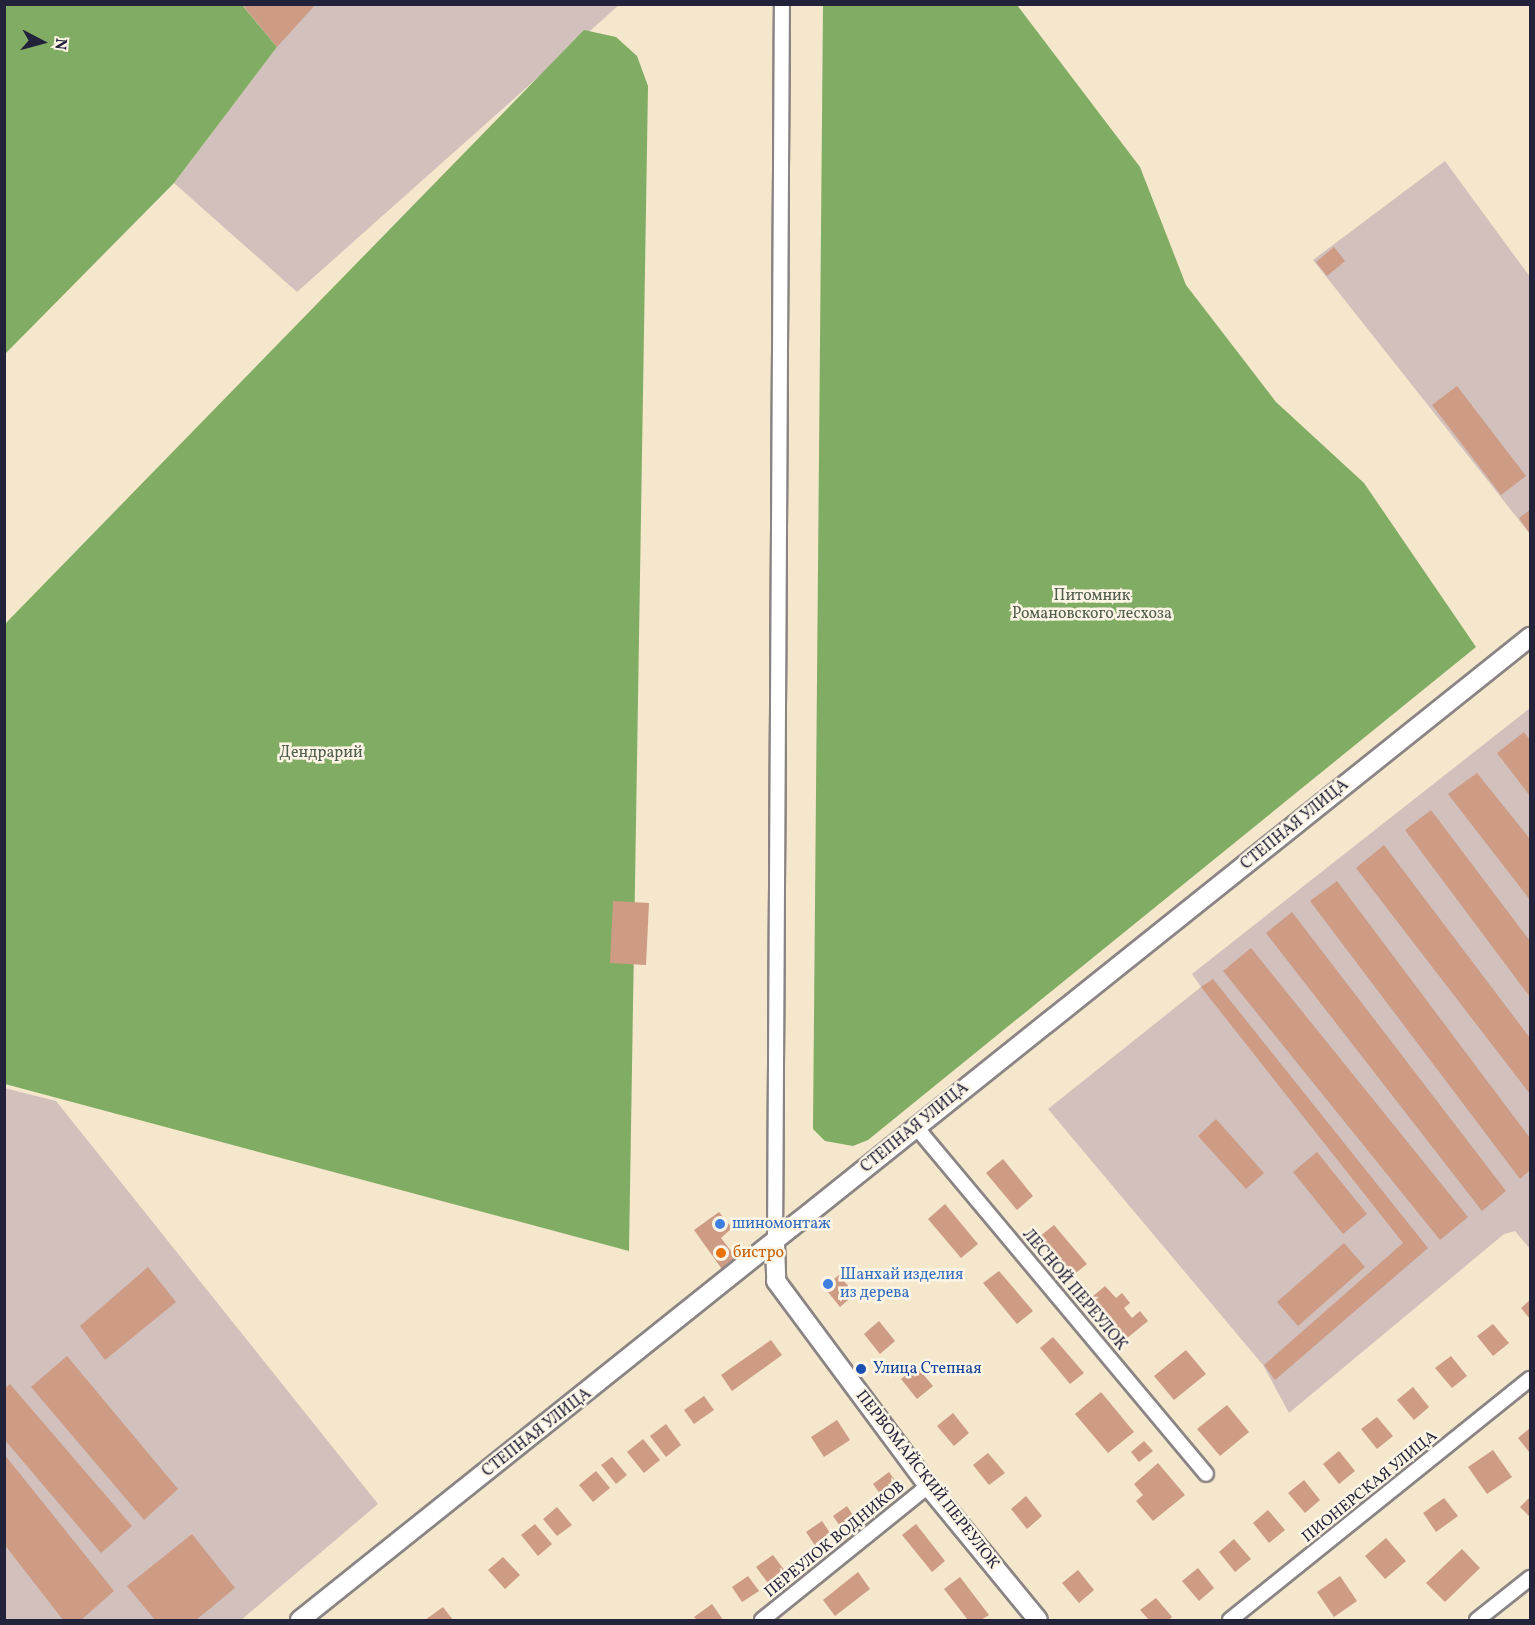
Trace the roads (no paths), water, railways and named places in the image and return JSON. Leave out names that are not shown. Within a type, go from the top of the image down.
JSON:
[{"type":"main road","name":"СТЕПНАЯ УЛИЦА","points":[[300,1620],[775,1244],[916,1127],[1530,636]]},
{"type":"main road","name":"ПЕРВОМАЙСКИЙ ПЕРЕУЛОК","points":[[775,1244],[776,1281],[928,1486],[1038,1620]]},
{"type":"street","points":[[775,1244],[782,4]]},
{"type":"street","name":"ЛЕСНОЙ ПЕРЕУЛОК","points":[[916,1127],[1206,1474]]},
{"type":"street","name":"ПИОНЕРСКАЯ УЛИЦА","points":[[1230,1620],[1530,1379]]},
{"type":"street","name":"ПЕРЕУЛОК ВОДНИКОВ","points":[[762,1620],[928,1486]]},
{"type":"street","points":[[1477,1620],[1530,1578]]},
{"type":"place","name":"шиномонтаж","points":[[720,1224]]},
{"type":"place","name":"бистро","points":[[721,1253]]},
{"type":"place","name":"Шанхай изделия из дерева","points":[[828,1284]]},
{"type":"place","name":"Улица Степная","points":[[861,1369]]},
{"type":"park label","name":"Питомник Романовского лесхоза","points":[[1092,605]]},
{"type":"park label","name":"Дендрарий","points":[[321,753]]}]
